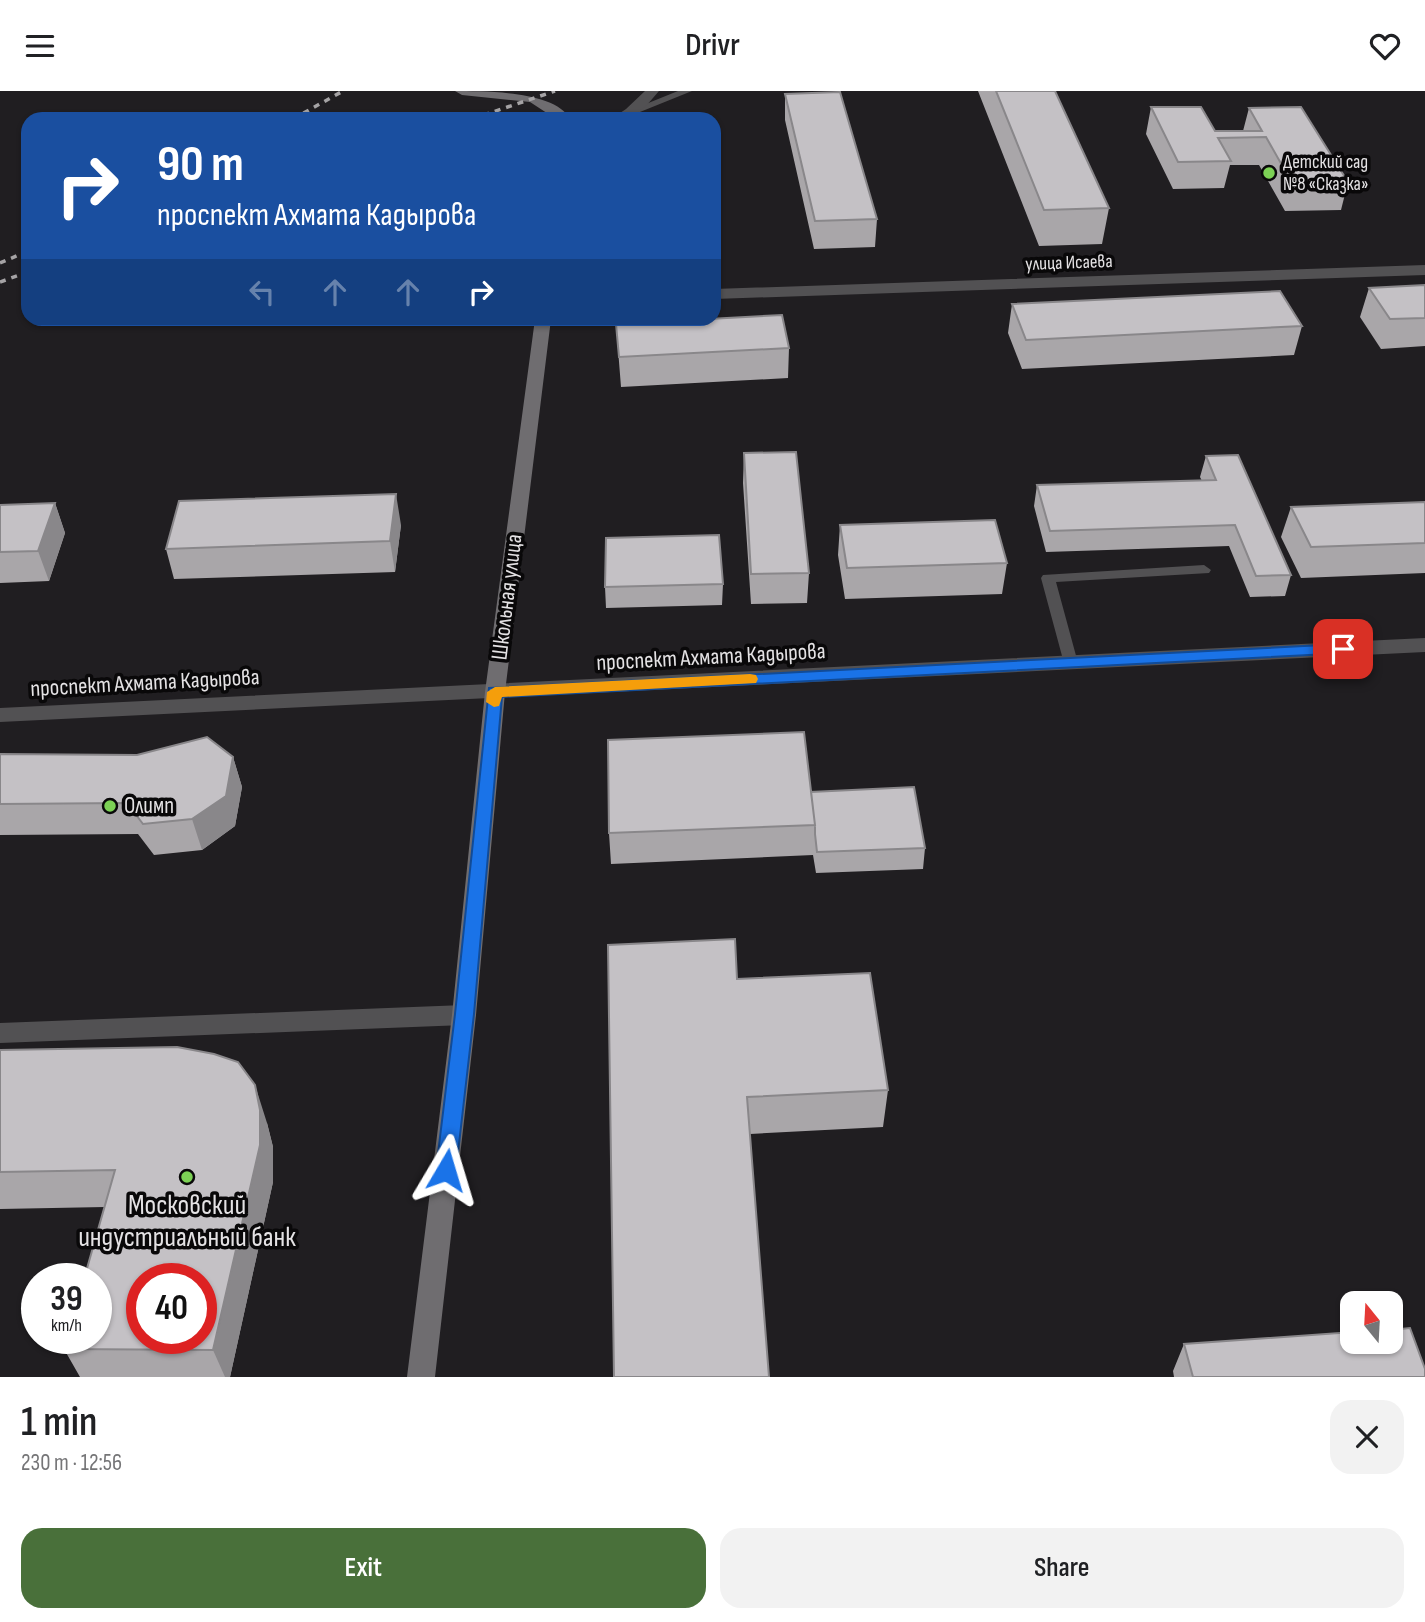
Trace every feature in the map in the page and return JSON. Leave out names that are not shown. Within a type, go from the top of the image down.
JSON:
[{"type":"street","points":[[462,91],[533,98],[558,112]]},
{"type":"street","points":[[631,112],[652,91]]},
{"type":"street","name":"улица Исаева","points":[[721,294],[1425,271]]},
{"type":"street","name":"Школьная улица","points":[[421,1377],[464,1014],[495,692],[542,326]]},
{"type":"street","name":"проспект Ахмата Кадырова","points":[[0,715],[1425,645]]},
{"type":"street","points":[[0,1033],[464,1014]]},
{"type":"lane","points":[[631,112],[687,91]]},
{"type":"lane","points":[[1070,663],[1048,577],[1204,571]]},
{"type":"building","points":[[996,91],[1055,91],[1109,208],[1044,210]]},
{"type":"building","points":[[840,92],[877,219],[815,221],[785,94]]},
{"type":"building","points":[[1151,107],[1201,107],[1215,131],[1262,131],[1249,108],[1301,107],[1348,182],[1292,183],[1266,137],[1218,138],[1231,161],[1178,162]]},
{"type":"building","points":[[1425,285],[1425,318],[1390,319],[1369,288]]},
{"type":"building","points":[[1280,291],[1302,326],[1026,340],[1012,304]]},
{"type":"building","points":[[782,315],[789,348],[619,357],[616,326],[721,326],[721,318]]},
{"type":"building","points":[[796,452],[809,573],[751,574],[744,453]]},
{"type":"building","points":[[1238,455],[1291,575],[1256,576],[1235,525],[1050,531],[1037,485],[1216,480],[1206,456]]},
{"type":"building","points":[[396,494],[390,541],[166,549],[179,501]]},
{"type":"building","points":[[1425,502],[1425,543],[1311,547],[1291,507]]},
{"type":"building","points":[[55,503],[38,551],[0,552],[0,505]]},
{"type":"building","points":[[995,520],[1007,563],[847,568],[840,525]]},
{"type":"building","points":[[719,535],[723,584],[605,587],[606,538]]},
{"type":"building","points":[[804,732],[815,825],[609,833],[608,740]]},
{"type":"building","points":[[207,737],[233,757],[226,796],[192,819],[143,824],[127,803],[0,804],[0,754],[137,755]]},
{"type":"building","points":[[914,787],[925,848],[817,852],[811,792]]},
{"type":"building","points":[[735,939],[737,979],[870,973],[888,1090],[747,1097],[769,1377],[614,1377],[608,945]]},
{"type":"building","points":[[177,1047],[238,1062],[255,1085],[260,1110],[260,1145],[217,1333],[217,1263],[126,1263],[126,1349],[112,1349],[112,1263],[89,1263],[115,1170],[0,1172],[0,1050]]},
{"type":"building","points":[[1410,1328],[1425,1369],[1425,1377],[1193,1377],[1184,1344],[1340,1333],[1340,1355],[1404,1355],[1404,1329]]},
{"type":"railway","points":[[306,112],[343,91]]},
{"type":"railway","points":[[493,112],[555,91]]},
{"type":"railway","points":[[0,263],[21,254]]},
{"type":"railway","points":[[0,282],[21,274]]},
{"type":"slow traffic","points":[[494,702],[495,692],[750,679]]},
{"type":"place","name":"Детский сад №8 «Сказка»","points":[[1269,173]]},
{"type":"place","name":"Олимп","points":[[110,806]]},
{"type":"place","name":"Московский индустриальный банк","points":[[187,1177]]},
{"type":"route","points":[[446,1170],[495,692],[1343,649]]}]
